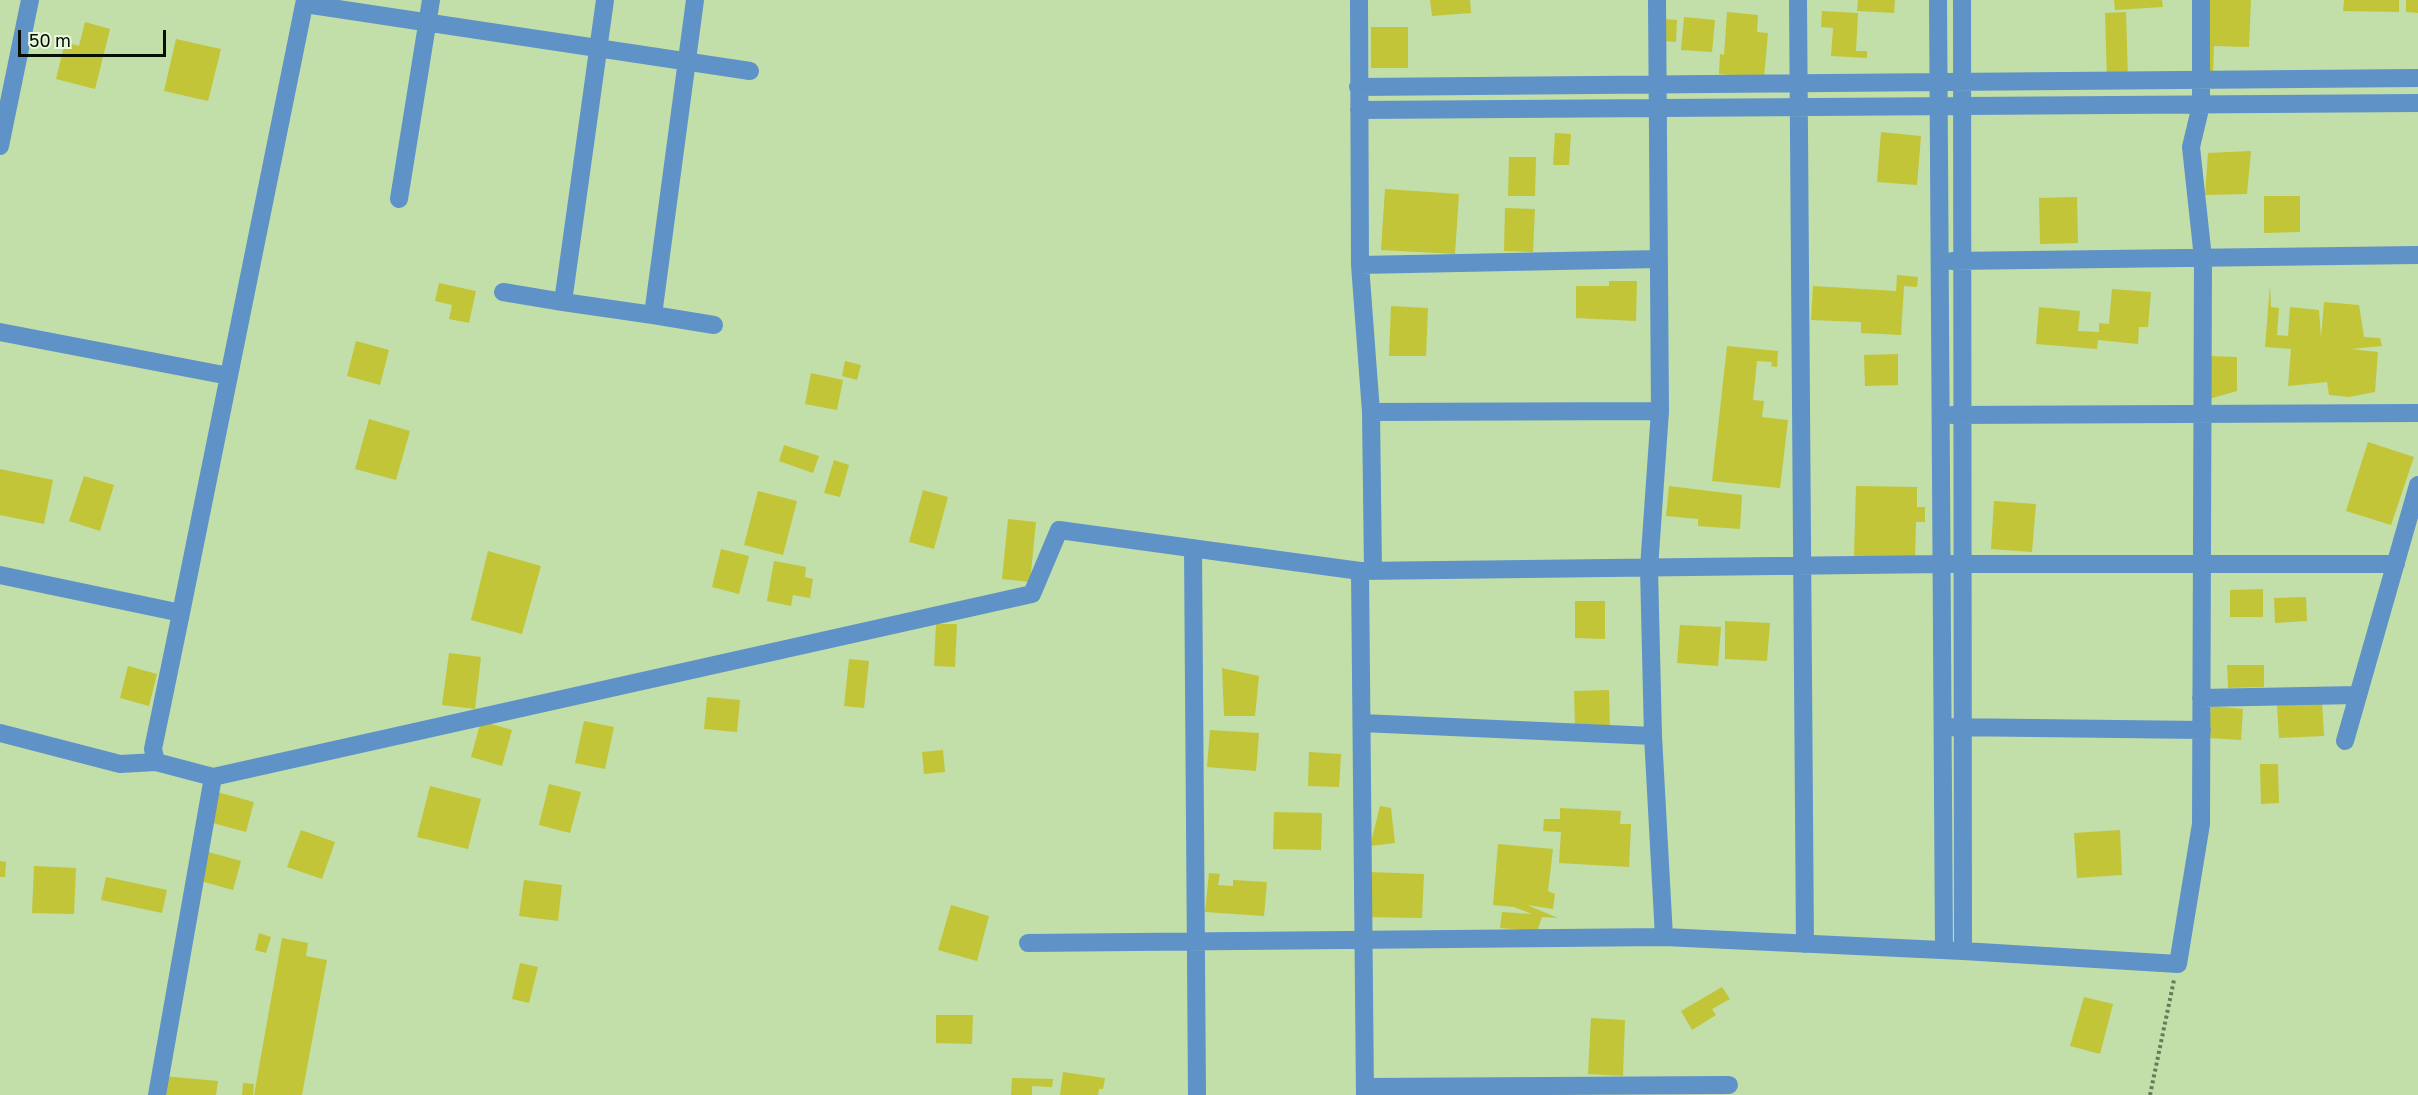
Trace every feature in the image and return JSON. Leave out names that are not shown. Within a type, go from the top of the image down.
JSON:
[{"type":"street","points":[[0,146],[30,0]]},
{"type":"street","points":[[399,199],[431,0]]},
{"type":"street","points":[[563,302],[605,0]]},
{"type":"street","points":[[653,315],[694,0]]},
{"type":"street","points":[[1359,0],[1359,265],[1371,412],[1362,723],[1365,1091],[1729,1084]]},
{"type":"street","points":[[1657,0],[1660,411],[1649,568],[1653,736],[1664,937]]},
{"type":"street","points":[[1798,0],[1800,566],[1805,944]]},
{"type":"street","points":[[1938,0],[1941,564],[1963,951]]},
{"type":"street","points":[[1944,950],[1952,727],[1962,564],[1962,0]]},
{"type":"street","points":[[1028,943],[1664,937],[2178,964],[2201,824],[2204,563],[2203,258],[2191,147],[2201,105],[2201,0]]},
{"type":"street","points":[[156,762],[153,749],[305,2],[750,71]]},
{"type":"street","points":[[1358,87],[2418,78]]},
{"type":"street","points":[[1359,110],[2418,104]]},
{"type":"street","points":[[1940,261],[2418,255]]},
{"type":"street","points":[[1359,265],[1659,259]]},
{"type":"street","points":[[503,292],[714,325]]},
{"type":"street","points":[[0,332],[229,376]]},
{"type":"street","points":[[1371,412],[1660,411]]},
{"type":"street","points":[[1941,415],[2418,413]]},
{"type":"street","points":[[2345,741],[2418,484]]},
{"type":"street","points":[[0,733],[120,764],[156,762],[213,777],[1032,594],[1059,530],[1366,571],[1941,564],[2396,564]]},
{"type":"street","points":[[1193,548],[1194,942],[1197,1095]]},
{"type":"street","points":[[0,575],[181,613]]},
{"type":"street","points":[[2201,698],[2357,695]]},
{"type":"street","points":[[1362,723],[1653,736]]},
{"type":"street","points":[[1952,727],[2202,730]]},
{"type":"street","points":[[157,1095],[213,777]]},
{"type":"path","points":[[2150,1095],[2178,964]]},
{"type":"building","points":[[1430,0],[1470,0],[1471,13],[1432,16]]},
{"type":"building","points":[[1858,0],[1895,0],[1894,13],[1857,11]]},
{"type":"building","points":[[2114,0],[2162,0],[2163,7],[2115,10]]},
{"type":"building","points":[[2209,0],[2251,0],[2249,47],[2214,46],[2213,72],[2207,70]]},
{"type":"building","points":[[2344,0],[2399,0],[2399,12],[2343,11]]},
{"type":"building","points":[[2406,0],[2418,0],[2418,13],[2406,12]]},
{"type":"building","points":[[1822,11],[1858,13],[1856,51],[1867,51],[1867,58],[1831,56],[1833,28],[1821,27]]},
{"type":"building","points":[[1727,12],[1758,15],[1757,32],[1768,33],[1764,78],[1719,74],[1720,54],[1724,55]]},
{"type":"building","points":[[2126,12],[2128,79],[2107,80],[2105,13]]},
{"type":"building","points":[[1684,17],[1715,20],[1712,52],[1681,50]]},
{"type":"building","points":[[1664,19],[1677,20],[1676,42],[1663,41]]},
{"type":"building","points":[[85,22],[110,29],[95,89],[56,79],[65,42],[79,46]]},
{"type":"building","points":[[1371,27],[1408,27],[1408,68],[1371,68]]},
{"type":"building","points":[[176,39],[221,49],[208,101],[164,91]]},
{"type":"building","points":[[1881,132],[1921,136],[1917,185],[1877,182]]},
{"type":"building","points":[[1555,133],[1571,134],[1569,165],[1553,165]]},
{"type":"building","points":[[2251,151],[2247,194],[2205,195],[2208,153]]},
{"type":"building","points":[[1509,157],[1536,157],[1535,196],[1508,196]]},
{"type":"building","points":[[1385,189],[1459,194],[1455,254],[1381,250]]},
{"type":"building","points":[[2264,196],[2300,196],[2300,232],[2264,233]]},
{"type":"building","points":[[2077,197],[2078,243],[2040,244],[2039,198]]},
{"type":"building","points":[[1505,208],[1535,209],[1533,252],[1504,251]]},
{"type":"building","points":[[1897,275],[1918,277],[1917,287],[1904,286],[1901,335],[1861,333],[1861,322],[1811,320],[1813,286],[1896,291]]},
{"type":"building","points":[[1609,281],[1637,281],[1636,321],[1576,318],[1576,286],[1609,286]]},
{"type":"building","points":[[439,283],[476,291],[469,323],[449,319],[452,305],[435,301]]},
{"type":"building","points":[[2270,285],[2271,307],[2279,308],[2277,335],[2288,336],[2290,307],[2319,310],[2321,338],[2324,302],[2359,305],[2364,337],[2380,338],[2382,346],[2351,349],[2378,352],[2375,392],[2349,397],[2329,395],[2327,382],[2288,386],[2291,349],[2265,347]]},
{"type":"building","points":[[2112,289],[2151,292],[2148,327],[2139,327],[2138,344],[2098,340],[2097,349],[2036,344],[2039,307],[2080,311],[2078,331],[2099,332],[2099,323],[2109,324]]},
{"type":"building","points":[[1391,306],[1428,308],[1426,356],[1389,356]]},
{"type":"building","points":[[356,341],[389,350],[380,385],[347,376]]},
{"type":"building","points":[[1727,346],[1778,351],[1777,367],[1771,366],[1772,362],[1757,361],[1753,400],[1764,401],[1762,417],[1788,420],[1780,488],[1712,481]]},
{"type":"building","points":[[1898,354],[1898,385],[1865,386],[1864,355]]},
{"type":"building","points":[[2209,356],[2237,357],[2237,391],[2209,399]]},
{"type":"building","points":[[845,361],[861,365],[857,380],[842,376]]},
{"type":"building","points":[[811,373],[843,380],[837,410],[805,404]]},
{"type":"building","points":[[369,419],[410,431],[396,480],[355,469]]},
{"type":"building","points":[[2368,442],[2414,457],[2391,525],[2346,511]]},
{"type":"building","points":[[784,445],[819,456],[813,473],[779,461]]},
{"type":"building","points":[[834,460],[849,465],[840,497],[824,493]]},
{"type":"building","points":[[0,469],[53,480],[44,524],[0,515]]},
{"type":"building","points":[[84,476],[114,485],[100,531],[69,521]]},
{"type":"building","points":[[1669,486],[1742,495],[1740,529],[1698,526],[1698,519],[1666,516]]},
{"type":"building","points":[[1856,486],[1917,487],[1917,507],[1925,507],[1925,522],[1916,522],[1915,558],[1854,556]]},
{"type":"building","points":[[923,490],[948,497],[934,549],[909,542]]},
{"type":"building","points":[[758,491],[797,501],[783,555],[744,545]]},
{"type":"building","points":[[1994,501],[2036,504],[2032,552],[1991,549]]},
{"type":"building","points":[[1008,519],[1036,522],[1030,582],[1002,579]]},
{"type":"building","points":[[721,549],[749,556],[739,594],[712,587]]},
{"type":"building","points":[[488,551],[541,566],[522,634],[471,620]]},
{"type":"building","points":[[774,561],[806,567],[805,577],[813,579],[810,598],[793,595],[791,606],[767,601]]},
{"type":"building","points":[[2263,589],[2263,617],[2230,617],[2230,590]]},
{"type":"building","points":[[2306,597],[2307,621],[2275,623],[2274,598]]},
{"type":"building","points":[[1575,601],[1605,601],[1605,639],[1575,638]]},
{"type":"building","points":[[1725,621],[1770,623],[1767,661],[1725,659]]},
{"type":"building","points":[[936,624],[957,624],[955,667],[934,666]]},
{"type":"building","points":[[1680,625],[1721,627],[1718,666],[1677,663]]},
{"type":"building","points":[[449,653],[481,657],[475,709],[442,705]]},
{"type":"building","points":[[849,659],[869,661],[864,708],[844,706]]},
{"type":"building","points":[[2227,665],[2264,665],[2264,687],[2228,688]]},
{"type":"building","points":[[128,666],[157,674],[149,706],[120,698]]},
{"type":"building","points":[[1222,668],[1259,676],[1255,716],[1224,716]]},
{"type":"building","points":[[1609,690],[1610,727],[1575,727],[1574,691]]},
{"type":"building","points":[[707,697],[740,700],[737,732],[704,729]]},
{"type":"building","points":[[2322,702],[2324,736],[2279,738],[2277,705]]},
{"type":"building","points":[[2211,706],[2243,709],[2241,740],[2208,738]]},
{"type":"building","points":[[481,721],[512,730],[502,766],[471,757]]},
{"type":"building","points":[[584,721],[614,727],[605,769],[575,763]]},
{"type":"building","points":[[1210,730],[1259,733],[1256,771],[1207,767]]},
{"type":"building","points":[[943,750],[945,772],[924,774],[922,752]]},
{"type":"building","points":[[1309,752],[1341,754],[1339,787],[1308,786]]},
{"type":"building","points":[[2260,764],[2278,764],[2279,803],[2261,804]]},
{"type":"building","points":[[549,784],[581,792],[570,833],[539,825]]},
{"type":"building","points":[[430,786],[481,799],[468,849],[417,837]]},
{"type":"building","points":[[217,792],[254,802],[246,832],[209,822]]},
{"type":"building","points":[[1380,806],[1391,808],[1395,843],[1370,846]]},
{"type":"building","points":[[1560,808],[1621,811],[1620,824],[1631,824],[1629,867],[1559,863],[1561,832],[1543,831],[1544,819],[1560,819]]},
{"type":"building","points":[[1274,812],[1322,813],[1321,850],[1273,849]]},
{"type":"building","points":[[301,830],[335,842],[322,879],[287,867]]},
{"type":"building","points":[[2120,830],[2122,875],[2077,878],[2074,833]]},
{"type":"building","points":[[1498,844],[1553,849],[1548,891],[1555,894],[1553,909],[1527,905],[1558,918],[1542,917],[1537,931],[1500,928],[1502,912],[1532,914],[1514,907],[1493,905]]},
{"type":"building","points":[[205,851],[241,861],[233,890],[197,880]]},
{"type":"building","points":[[0,861],[6,862],[5,877],[0,877]]},
{"type":"building","points":[[34,866],[76,868],[74,914],[32,913]]},
{"type":"building","points":[[1368,872],[1424,874],[1422,918],[1367,917]]},
{"type":"building","points":[[1209,873],[1220,874],[1218,885],[1233,886],[1233,880],[1267,882],[1264,916],[1205,912]]},
{"type":"building","points":[[106,877],[167,890],[162,913],[101,900]]},
{"type":"building","points":[[524,880],[562,885],[558,921],[519,916]]},
{"type":"building","points":[[951,905],[989,916],[977,961],[938,950]]},
{"type":"building","points":[[259,933],[271,937],[266,953],[255,950]]},
{"type":"building","points":[[282,938],[308,943],[306,956],[327,960],[302,1095],[254,1095]]},
{"type":"building","points":[[520,963],[538,967],[529,1003],[512,999]]},
{"type":"building","points":[[1722,987],[1730,999],[1712,1009],[1716,1015],[1692,1030],[1681,1011]]},
{"type":"building","points":[[2084,997],[2113,1004],[2100,1054],[2070,1046]]},
{"type":"building","points":[[936,1015],[973,1015],[972,1044],[936,1043]]},
{"type":"building","points":[[1591,1018],[1625,1020],[1623,1076],[1588,1074]]},
{"type":"building","points":[[1063,1072],[1105,1078],[1103,1089],[1099,1089],[1098,1095],[1060,1095]]},
{"type":"building","points":[[163,1076],[218,1081],[216,1095],[162,1095]]},
{"type":"building","points":[[1012,1078],[1053,1079],[1052,1087],[1032,1086],[1032,1095],[1011,1095]]},
{"type":"building","points":[[243,1083],[254,1084],[253,1095],[242,1095]]}]
